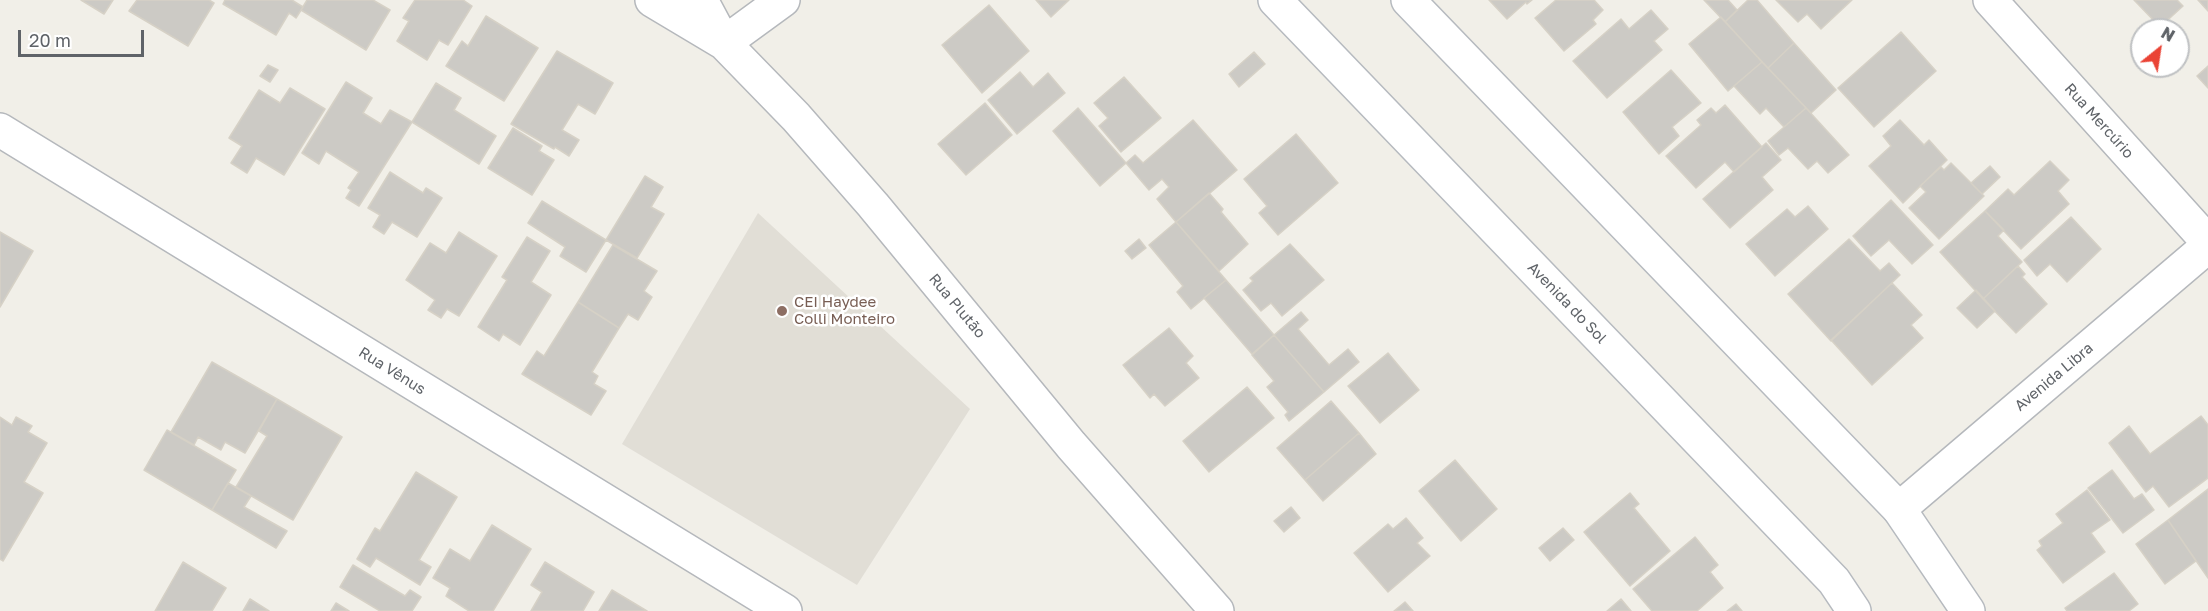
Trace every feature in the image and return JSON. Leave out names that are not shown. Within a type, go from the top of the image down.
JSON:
[{"type":"street","points":[[652,0],[724,44],[783,0]]},
{"type":"street","name":"Rua Plutão","points":[[701,0],[724,44],[796,117],[873,205],[1071,446],[1217,611]]},
{"type":"street","name":"Avenida do Sol","points":[[1275,0],[1834,581],[1854,611]]},
{"type":"street","points":[[1408,0],[1899,509],[1968,611]]},
{"type":"street","name":"Rua Mercúrio","points":[[1990,0],[2208,244]]},
{"type":"street","name":"Rua Vênus","points":[[0,130],[785,611]]},
{"type":"street","name":"Avenida Libra","points":[[1899,509],[2208,244]]},
{"type":"shaded area","name":"CEI Haydee Colli Monteiro","points":[[758,213],[970,409],[857,585],[622,444]]},
{"type":"building","points":[[81,0],[113,0],[104,14]]},
{"type":"building","points":[[137,0],[209,0],[214,3],[188,46],[129,11]]},
{"type":"building","points":[[225,0],[292,0],[303,7],[296,18],[289,13],[276,35],[223,4]]},
{"type":"building","points":[[307,0],[373,0],[390,10],[366,50],[301,10]]},
{"type":"building","points":[[415,0],[463,0],[472,6],[448,45],[439,40],[427,60],[397,41],[409,21],[403,18]]},
{"type":"building","points":[[1036,0],[1069,0],[1051,17]]},
{"type":"building","points":[[1489,0],[1532,0],[1527,4],[1526,2],[1507,19]]},
{"type":"building","points":[[1556,0],[1594,0],[1603,10],[1593,20],[1596,24],[1564,51],[1535,18]]},
{"type":"building","points":[[1704,0],[1728,0],[1737,10],[1725,22]]},
{"type":"building","points":[[1748,0],[1757,0],[1794,43],[1768,68],[1725,22]]},
{"type":"building","points":[[1776,0],[1852,0],[1821,29],[1807,14],[1798,22]]},
{"type":"building","points":[[2134,0],[2177,0],[2183,6],[2170,18],[2151,18]]},
{"type":"building","points":[[2198,0],[2208,0],[2208,11]]},
{"type":"building","points":[[989,5],[1029,51],[982,93],[942,45]]},
{"type":"building","points":[[1651,10],[1668,29],[1654,41],[1662,50],[1607,98],[1573,61],[1621,19],[1629,29]]},
{"type":"building","points":[[486,16],[538,48],[504,101],[446,66],[462,41],[468,46]]},
{"type":"building","points":[[1721,17],[1762,62],[1728,91],[1689,44]]},
{"type":"building","points":[[1901,32],[1936,71],[1874,127],[1838,88]]},
{"type":"building","points":[[1794,43],[1836,90],[1811,113],[1768,68]]},
{"type":"building","points":[[557,51],[613,83],[595,114],[578,104],[562,130],[579,140],[569,156],[511,124]]},
{"type":"building","points":[[1254,52],[1265,64],[1239,87],[1229,74]]},
{"type":"building","points":[[1762,62],[1806,108],[1784,127],[1766,108],[1760,114],[1734,86]]},
{"type":"building","points":[[268,65],[278,70],[270,82],[260,76]]},
{"type":"building","points":[[2208,66],[2208,88],[2197,76]]},
{"type":"building","points":[[1671,70],[1701,103],[1672,127],[1679,136],[1659,154],[1623,112]]},
{"type":"building","points":[[1020,72],[1033,87],[1048,73],[1065,93],[1017,134],[988,100]]},
{"type":"building","points":[[1124,77],[1161,118],[1121,152],[1099,126],[1108,118],[1094,103]]},
{"type":"building","points":[[346,82],[372,98],[363,113],[381,124],[390,110],[412,122],[359,206],[346,198],[351,190],[348,188],[359,172],[326,151],[319,164],[302,153]]},
{"type":"building","points":[[436,83],[461,98],[454,110],[496,136],[479,164],[412,122]]},
{"type":"building","points":[[290,88],[325,109],[284,175],[256,158],[247,173],[231,163],[242,146],[229,138],[259,90],[280,103]]},
{"type":"building","points":[[985,103],[1012,135],[966,175],[938,144]]},
{"type":"building","points":[[1725,105],[1762,147],[1734,172],[1725,162],[1696,188],[1666,156],[1701,125],[1697,120],[1711,108],[1716,113]]},
{"type":"building","points":[[1078,108],[1126,163],[1100,186],[1053,131]]},
{"type":"building","points":[[1806,108],[1849,155],[1828,173],[1817,161],[1808,169],[1788,148],[1779,155],[1768,141]]},
{"type":"building","points":[[1193,120],[1237,170],[1176,222],[1157,199],[1169,187],[1162,179],[1149,190],[1126,163],[1135,155],[1143,163]]},
{"type":"building","points":[[1900,120],[1924,145],[1929,140],[1947,160],[1903,203],[1869,166],[1891,146],[1883,136]]},
{"type":"building","points":[[513,128],[542,146],[539,151],[554,160],[532,195],[488,168]]},
{"type":"building","points":[[1296,134],[1338,183],[1278,235],[1259,213],[1267,206],[1244,179]]},
{"type":"building","points":[[1766,143],[1781,160],[1762,177],[1773,190],[1730,228],[1703,199]]},
{"type":"building","points":[[2050,161],[2069,180],[2058,191],[2069,204],[2021,249],[1985,211],[2008,189],[2014,195]]},
{"type":"building","points":[[1951,163],[1984,196],[1939,239],[1909,208],[1926,192],[1920,186],[1941,167],[1944,170]]},
{"type":"building","points":[[1990,166],[2000,177],[1982,194],[1971,183]]},
{"type":"building","points":[[390,172],[423,193],[426,188],[442,198],[417,237],[392,222],[384,234],[373,227],[380,215],[368,208]]},
{"type":"building","points":[[645,176],[663,187],[651,207],[664,214],[637,258],[606,240]]},
{"type":"building","points":[[1209,193],[1223,209],[1221,212],[1248,244],[1219,271],[1176,222]]},
{"type":"building","points":[[1891,200],[1933,245],[1912,264],[1889,240],[1871,256],[1853,236]]},
{"type":"building","points":[[542,201],[606,240],[586,272],[560,256],[565,247],[528,223]]},
{"type":"building","points":[[1808,206],[1828,229],[1775,276],[1746,244],[1787,209],[1795,217]]},
{"type":"building","points":[[1985,211],[2004,230],[1998,236],[2022,262],[1983,299],[1940,252]]},
{"type":"building","points":[[2071,217],[2101,249],[2067,282],[2050,264],[2037,276],[2024,260]]},
{"type":"building","points":[[1176,222],[1226,280],[1191,309],[1177,292],[1183,286],[1149,245]]},
{"type":"building","points":[[0,232],[33,251],[0,307]]},
{"type":"building","points":[[459,232],[497,256],[459,316],[447,309],[441,318],[428,310],[435,300],[406,280],[430,243],[446,253]]},
{"type":"building","points":[[527,237],[550,251],[531,282],[551,295],[520,345],[503,334],[499,341],[478,327],[507,280],[502,277]]},
{"type":"building","points":[[1139,239],[1146,248],[1132,259],[1125,251]]},
{"type":"building","points":[[1849,239],[1880,271],[1889,263],[1900,275],[1831,341],[1788,294]]},
{"type":"building","points":[[1290,244],[1324,280],[1282,316],[1271,303],[1261,311],[1243,290],[1253,281],[1250,278]]},
{"type":"building","points":[[613,245],[657,271],[644,291],[652,297],[638,320],[628,314],[619,328],[578,302]]},
{"type":"building","points":[[2018,266],[2025,274],[2022,277],[2047,304],[2016,333],[1983,299]]},
{"type":"building","points":[[1226,280],[1274,335],[1252,354],[1204,298]]},
{"type":"building","points":[[1892,283],[1922,315],[1911,325],[1923,338],[1872,385],[1831,340]]},
{"type":"building","points":[[1976,290],[1995,311],[1977,328],[1957,308]]},
{"type":"building","points":[[578,302],[619,328],[592,372],[598,376],[594,384],[606,391],[591,415],[522,374],[537,351],[544,356]]},
{"type":"building","points":[[1301,312],[1308,320],[1298,329],[1329,365],[1348,349],[1359,362],[1324,392],[1274,335]]},
{"type":"building","points":[[1169,328],[1193,356],[1186,363],[1199,378],[1165,406],[1154,394],[1150,398],[1123,365]]},
{"type":"building","points":[[1274,335],[1324,392],[1289,421],[1285,415],[1288,412],[1267,387],[1274,381],[1252,355]]},
{"type":"building","points":[[1388,353],[1419,390],[1380,423],[1348,386]]},
{"type":"building","points":[[212,362],[277,399],[245,453],[225,442],[221,450],[198,437],[194,445],[171,432]]},
{"type":"building","points":[[1247,387],[1274,418],[1209,472],[1183,441]]},
{"type":"building","points":[[277,399],[342,437],[293,520],[236,487],[267,436],[259,431]]},
{"type":"building","points":[[1331,401],[1359,433],[1305,480],[1277,448]]},
{"type":"building","points":[[2201,416],[2208,425],[2208,478],[2169,507],[2153,486],[2146,492],[2109,443],[2129,426],[2150,454]]},
{"type":"building","points":[[0,417],[12,425],[16,417],[32,426],[28,432],[47,443],[24,482],[43,493],[3,561],[0,559]]},
{"type":"building","points":[[167,430],[236,470],[212,510],[144,470]]},
{"type":"building","points":[[1359,433],[1376,454],[1323,501],[1305,480]]},
{"type":"building","points":[[1455,460],[1497,509],[1461,541],[1419,491]]},
{"type":"building","points":[[2112,470],[2134,499],[2142,494],[2154,510],[2123,533],[2088,488]]},
{"type":"building","points":[[416,472],[457,497],[419,560],[431,567],[420,585],[376,558],[370,567],[357,559],[375,528],[380,531]]},
{"type":"building","points":[[228,483],[251,496],[244,507],[287,531],[276,548],[212,510]]},
{"type":"building","points":[[2208,489],[2208,578],[2168,520]]},
{"type":"building","points":[[2087,490],[2110,520],[2091,533],[2105,552],[2063,583],[2037,550],[2042,546],[2039,541],[2063,523],[2056,514]]},
{"type":"building","points":[[1630,493],[1639,504],[1634,508],[1670,551],[1630,586],[1584,532]]},
{"type":"building","points":[[1291,507],[1300,518],[1284,532],[1274,521]]},
{"type":"building","points":[[1406,518],[1423,538],[1417,543],[1430,556],[1388,592],[1354,553],[1388,524],[1393,529]]},
{"type":"building","points":[[2168,520],[2196,561],[2165,584],[2136,544]]},
{"type":"building","points":[[492,525],[531,549],[493,611],[469,611],[446,596],[450,588],[433,578],[450,549],[470,561]]},
{"type":"building","points":[[1563,528],[1574,540],[1550,561],[1539,548]]},
{"type":"building","points":[[1695,537],[1718,565],[1710,572],[1723,588],[1697,611],[1652,611],[1633,589]]},
{"type":"building","points":[[183,562],[226,588],[212,611],[155,611]]},
{"type":"building","points":[[545,562],[594,592],[583,611],[531,611],[542,592],[531,585]]},
{"type":"building","points":[[353,565],[405,596],[410,590],[421,597],[412,611],[380,611],[340,587]]},
{"type":"building","points":[[2114,573],[2138,604],[2129,611],[2067,611],[2065,608]]},
{"type":"building","points":[[612,590],[647,611],[599,611]]},
{"type":"building","points":[[250,599],[269,611],[243,611]]},
{"type":"building","points":[[1621,599],[1631,611],[1607,611]]},
{"type":"building","points":[[1405,602],[1413,611],[1394,611]]},
{"type":"building","points":[[336,603],[349,611],[331,611]]},
{"type":"building","points":[[1736,604],[1742,611],[1727,611]]},
{"type":"place","name":"CEI Haydee Colli Monteiro","points":[[782,311]]}]
